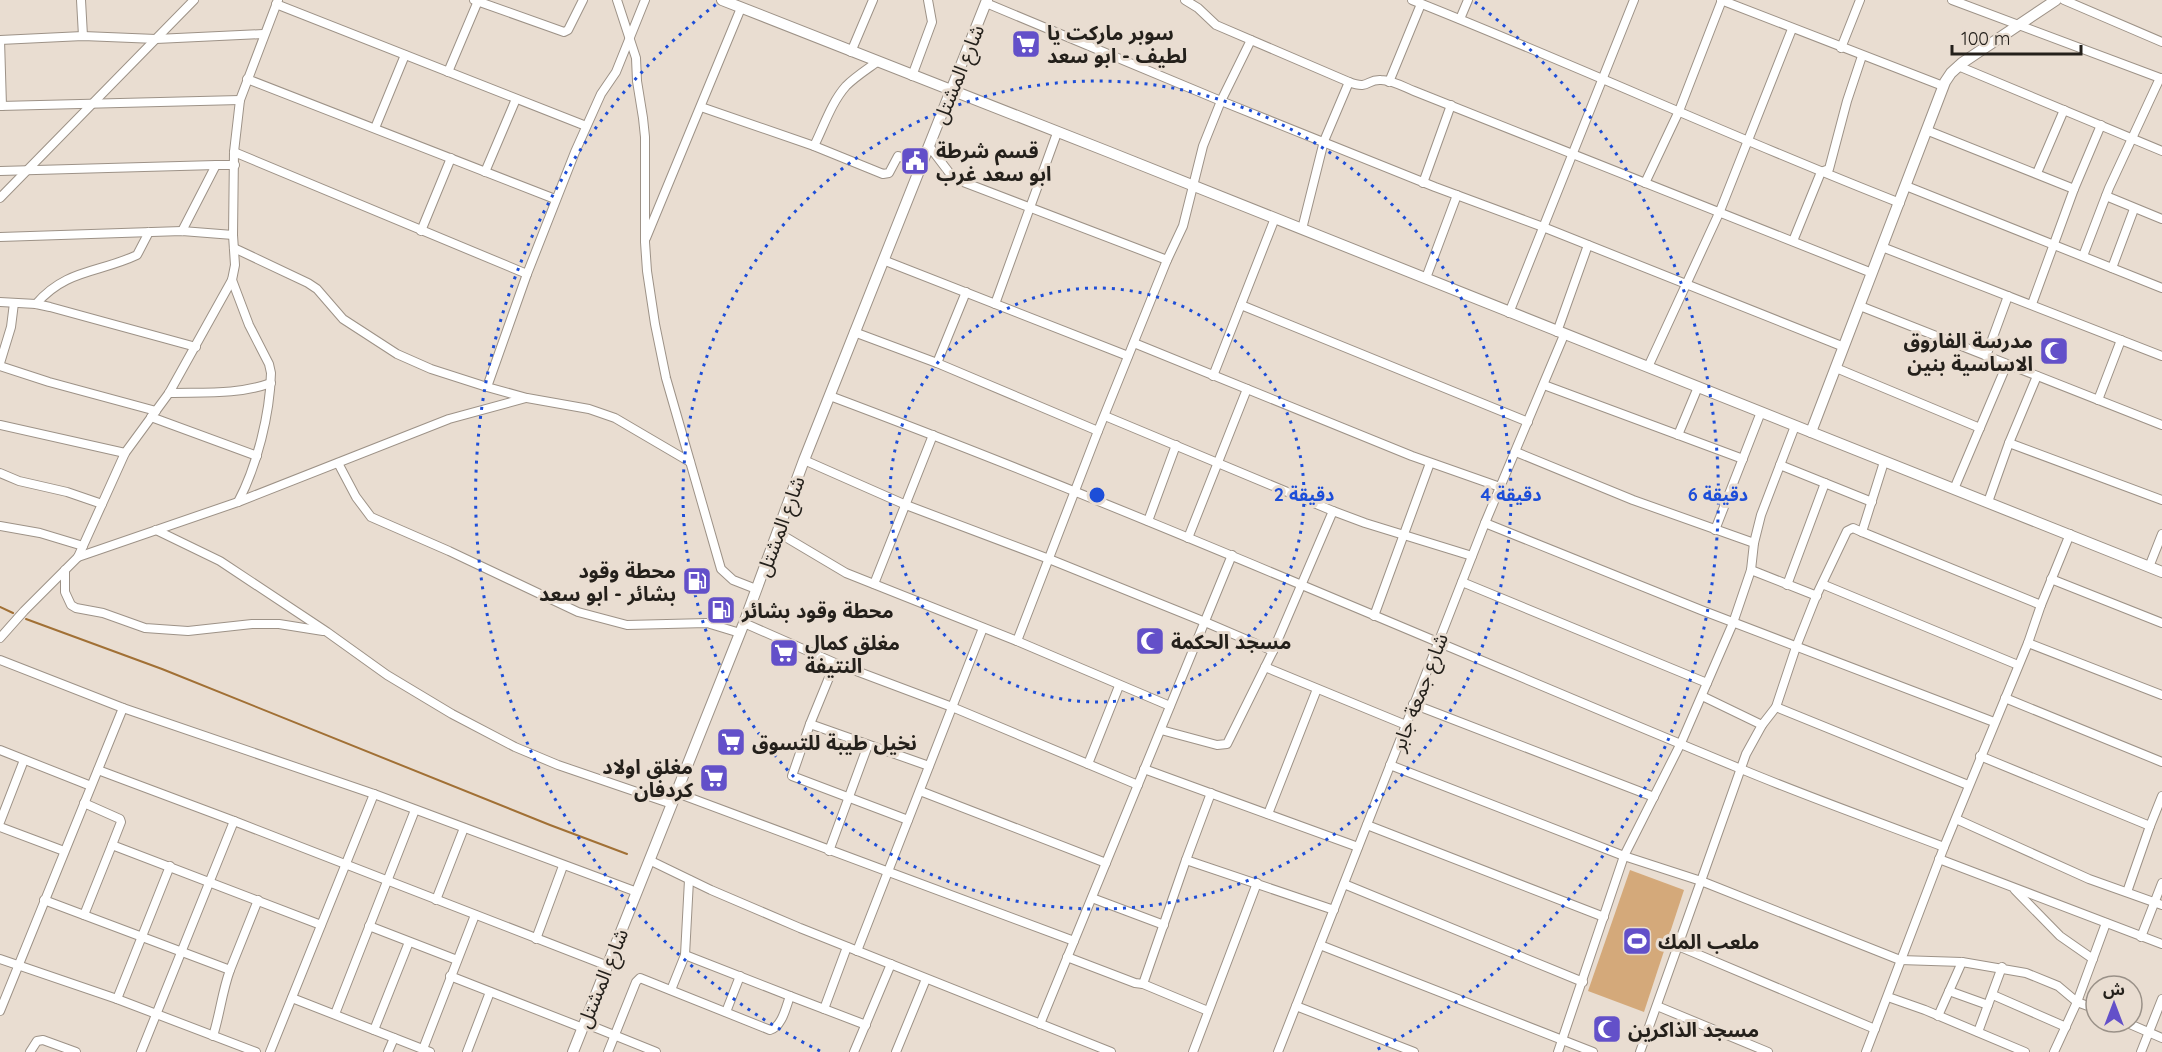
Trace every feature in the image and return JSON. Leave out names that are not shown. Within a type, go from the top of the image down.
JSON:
[{"type":"street","points":[[81,0],[83,36]]},
{"type":"street","points":[[0,198],[194,0]]},
{"type":"street","points":[[448,72],[476,1],[564,32],[568,30],[583,0]]},
{"type":"street","points":[[617,0],[636,58],[645,137],[647,271],[666,378],[721,568],[733,580],[756,589]]},
{"type":"street","points":[[487,387],[555,199],[601,94],[616,72],[645,0]]},
{"type":"street","points":[[722,0],[2162,572]]},
{"type":"street","points":[[851,52],[873,0]]},
{"type":"street","points":[[912,76],[932,22],[928,0]]},
{"type":"street","points":[[1185,0],[1198,8],[1216,25],[1349,82],[1362,86],[1377,80],[1389,82],[1872,273]]},
{"type":"street","points":[[1412,0],[1604,78],[1748,143],[1900,203]]},
{"type":"street","points":[[1460,19],[1468,0]]},
{"type":"street","points":[[1509,313],[1634,0]]},
{"type":"street","points":[[1646,183],[1679,111],[1721,0],[1943,86]]},
{"type":"street","points":[[1841,48],[1860,0]]},
{"type":"street","points":[[1952,0],[2161,78],[2106,196],[2083,256]]},
{"type":"street","points":[[1811,432],[1943,86],[1958,66],[2056,0]]},
{"type":"street","points":[[2064,0],[2162,42]]},
{"type":"street","points":[[987,1],[1221,101],[1423,183],[1543,227],[1844,347]]},
{"type":"street","name":"شارع المشتل","points":[[573,1052],[742,628],[854,333],[987,1]]},
{"type":"street","points":[[78,558],[124,453],[169,393],[232,280],[235,265],[234,152],[240,100],[277,2],[586,126]]},
{"type":"street","points":[[1389,82],[1421,4]]},
{"type":"street","points":[[645,242],[741,8]]},
{"type":"street","points":[[1648,367],[1720,212],[1792,29]]},
{"type":"street","points":[[240,100],[1,106],[0,40],[83,36],[156,39],[263,34]]},
{"type":"street","points":[[1017,641],[1128,356],[1167,260],[1184,226],[1203,146],[1221,101],[1251,40]]},
{"type":"street","points":[[375,128],[405,55]]},
{"type":"street","points":[[1792,241],[1821,172],[1829,169],[1862,56]]},
{"type":"street","points":[[814,146],[840,94],[854,79],[877,62]]},
{"type":"street","points":[[1958,66],[2162,151]]},
{"type":"street","points":[[247,79],[555,199]]},
{"type":"street","points":[[1302,229],[1324,141],[1349,82]]},
{"type":"street","points":[[485,172],[516,99]]},
{"type":"street","points":[[1423,183],[1451,105]]},
{"type":"street","points":[[702,107],[886,174],[889,173],[898,156],[922,165]]},
{"type":"street","points":[[2037,173],[2064,110]]},
{"type":"street","points":[[2032,304],[2074,189],[2101,125]]},
{"type":"street","points":[[1926,129],[2074,189]]},
{"type":"street","points":[[995,304],[1057,133]]},
{"type":"street","points":[[929,146],[951,175],[958,180],[1167,260]]},
{"type":"street","points":[[234,152],[526,274]]},
{"type":"street","points":[[421,231],[451,158]]},
{"type":"street","points":[[182,231],[216,165]]},
{"type":"street","points":[[0,171],[235,165]]},
{"type":"street","points":[[1906,186],[2162,288]]},
{"type":"street","points":[[1426,279],[1457,195]]},
{"type":"street","points":[[2106,196],[2162,219]]},
{"type":"street","points":[[2112,268],[2134,209]]},
{"type":"street","points":[[1213,376],[1275,218]]},
{"type":"street","points":[[0,237],[182,231],[233,235]]},
{"type":"street","points":[[36,304],[47,291],[70,277],[137,255],[148,232]]},
{"type":"street","name":"شارع جمعة جابر","points":[[1278,1052],[1485,523],[1544,385],[1588,245]]},
{"type":"street","points":[[1882,247],[2162,356]]},
{"type":"street","points":[[234,248],[308,283],[344,319],[397,354],[431,369],[487,387],[526,398],[589,409],[615,418],[690,462]]},
{"type":"street","points":[[884,260],[1128,356]]},
{"type":"street","points":[[232,280],[249,325],[269,364],[271,383],[256,456],[247,484],[238,502]]},
{"type":"street","points":[[937,363],[966,292]]},
{"type":"street","points":[[1986,356],[2008,296]]},
{"type":"street","points":[[0,302],[36,304],[196,347]]},
{"type":"street","points":[[14,303],[11,327],[0,365],[154,414],[256,456]]},
{"type":"street","points":[[1241,305],[1528,422]]},
{"type":"street","points":[[1860,306],[2162,425]]},
{"type":"street","points":[[854,333],[937,363],[1098,431]]},
{"type":"street","points":[[2098,400],[2121,340]]},
{"type":"street","points":[[1134,343],[1430,463],[1500,487]]},
{"type":"street","points":[[1954,489],[2007,364]]},
{"type":"street","points":[[1836,368],[1980,428]]},
{"type":"street","points":[[1988,502],[2009,443],[2037,376]]},
{"type":"street","points":[[169,393],[237,392],[271,383]]},
{"type":"street","points":[[1544,385],[1743,459]]},
{"type":"street","points":[[1678,435],[1698,387]]},
{"type":"street","points":[[1188,538],[1247,389]]},
{"type":"street","points":[[830,396],[1232,555],[1438,644],[1741,769],[1944,847]]},
{"type":"street","points":[[0,638],[78,558],[238,502],[449,419],[526,398]]},
{"type":"street","points":[[1714,530],[1761,412]]},
{"type":"street","points":[[1105,416],[1365,523],[1472,556]]},
{"type":"street","points":[[0,425],[124,453]]},
{"type":"street","points":[[1558,1052],[1624,856],[1681,743],[1733,622],[1751,570],[1754,543],[1761,515],[1795,426]]},
{"type":"street","points":[[874,584],[933,435]]},
{"type":"street","points":[[2009,443],[2162,500]]},
{"type":"street","points":[[1148,521],[1176,446]]},
{"type":"street","points":[[1516,452],[1714,530],[1754,543]]},
{"type":"street","points":[[804,460],[906,505],[1205,621],[1273,651]]},
{"type":"street","points":[[1862,532],[1884,462]]},
{"type":"street","points":[[339,463],[356,497],[370,517],[578,612],[627,625],[707,622],[742,628],[952,707],[1138,785]]},
{"type":"street","points":[[1374,616],[1430,463]]},
{"type":"street","points":[[1780,465],[1872,502]]},
{"type":"street","points":[[0,473],[19,481],[67,492],[102,504]]},
{"type":"street","points":[[1787,585],[1824,483]]},
{"type":"street","points":[[1161,730],[1217,745],[1227,744],[1273,651],[1333,510]]},
{"type":"street","points":[[1485,523],[1796,647],[1994,722]]},
{"type":"street","points":[[0,526],[40,533],[83,546]]},
{"type":"street","points":[[1640,1052],[1750,745],[1776,707],[1796,647],[1847,531],[1853,528],[2041,605]]},
{"type":"street","points":[[156,530],[220,561],[387,675],[452,714],[515,747],[558,765],[672,804]]},
{"type":"street","points":[[777,532],[846,573],[1017,641],[1170,706]]},
{"type":"street","points":[[1866,1052],[1968,785],[2028,643],[2070,534]]},
{"type":"street","points":[[2149,567],[2162,534]]},
{"type":"street","points":[[1040,1024],[1232,555]]},
{"type":"street","points":[[65,570],[65,592],[70,605],[76,609],[103,613],[145,628],[188,631],[252,624],[279,624],[327,632]]},
{"type":"street","points":[[1751,570],[1817,596]]},
{"type":"street","points":[[2051,579],[2162,623]]},
{"type":"street","points":[[1462,582],[1707,683]]},
{"type":"street","points":[[1822,584],[2018,665]]},
{"type":"street","points":[[857,951],[983,628]]},
{"type":"street","points":[[2028,643],[2162,695]]},
{"type":"street","points":[[0,660],[123,708],[374,794],[562,866],[637,892]]},
{"type":"street","points":[[835,663],[792,776],[908,820]]},
{"type":"street","points":[[1265,667],[1406,725]]},
{"type":"street","points":[[1088,764],[1119,686]]},
{"type":"street","points":[[1268,814],[1317,689]]},
{"type":"street","points":[[1702,696],[1762,725]]},
{"type":"street","points":[[2005,698],[2162,762]]},
{"type":"street","points":[[1413,704],[1654,797]]},
{"type":"street","points":[[1776,707],[1968,785]]},
{"type":"street","points":[[0,1011],[123,708]]},
{"type":"street","points":[[810,724],[929,766]]},
{"type":"street","points":[[829,851],[868,745]]},
{"type":"street","points":[[0,750],[91,786]]},
{"type":"street","points":[[1980,756],[2150,826]]},
{"type":"street","points":[[0,822],[24,760]]},
{"type":"street","points":[[1390,765],[1624,856],[1701,881],[1900,960],[1962,962],[2002,967],[2026,973],[2058,986],[2084,1005]]},
{"type":"street","points":[[1144,769],[1358,847]]},
{"type":"street","points":[[98,770],[608,966]]},
{"type":"street","points":[[920,791],[1106,863]]},
{"type":"street","points":[[677,793],[1074,941]]},
{"type":"street","points":[[1143,984],[1211,793]]},
{"type":"street","points":[[270,1052],[374,794]]},
{"type":"street","points":[[2127,892],[2162,796]]},
{"type":"street","points":[[84,803],[120,819],[121,822],[84,915]]},
{"type":"street","points":[[335,1014],[415,810]]},
{"type":"street","points":[[1956,819],[2089,879],[2158,904]]},
{"type":"street","points":[[141,1052],[234,821]]},
{"type":"street","points":[[1367,825],[1604,917]]},
{"type":"street","points":[[0,827],[64,851]]},
{"type":"street","points":[[436,900],[464,828]]},
{"type":"street","points":[[112,844],[321,925]]},
{"type":"street","points":[[1939,859],[2162,944]]},
{"type":"street","points":[[649,860],[755,910],[1111,1052]]},
{"type":"street","points":[[1186,860],[1334,910]]},
{"type":"street","points":[[117,999],[170,866]]},
{"type":"street","points":[[536,939],[562,866]]},
{"type":"street","points":[[671,990],[685,955],[689,880]]},
{"type":"street","points":[[1193,1052],[1257,883]]},
{"type":"street","points":[[2141,937],[2158,904],[2162,883]]},
{"type":"street","points":[[1344,884],[1583,982]]},
{"type":"street","points":[[2012,887],[2060,936],[2093,959]]},
{"type":"street","points":[[1092,898],[1164,925]]},
{"type":"street","points":[[44,900],[230,970]]},
{"type":"street","points":[[213,1036],[221,1011],[224,986],[258,900]]},
{"type":"street","points":[[292,998],[427,1051],[450,976],[475,915]]},
{"type":"street","points":[[2054,1052],[2078,1002],[2106,923]]},
{"type":"street","points":[[369,926],[457,960]]},
{"type":"street","points":[[374,1030],[409,942]]},
{"type":"street","points":[[1320,945],[1593,1052]]},
{"type":"street","points":[[1678,946],[1875,1029]]},
{"type":"street","points":[[824,1009],[847,947]]},
{"type":"street","points":[[685,955],[866,1025]]},
{"type":"street","points":[[1067,957],[1135,984],[1143,984],[1208,1011]]},
{"type":"street","points":[[0,960],[117,999],[256,1052]]},
{"type":"street","points":[[1938,1016],[1962,962]]},
{"type":"street","points":[[856,1051],[891,964]]},
{"type":"street","points":[[1978,1032],[2002,967]]},
{"type":"street","points":[[450,976],[656,1052]]},
{"type":"street","points":[[726,1012],[740,976]]},
{"type":"street","points":[[608,1052],[637,979],[640,978],[770,1030],[779,1024],[790,996]]},
{"type":"street","points":[[896,1052],[926,979]]},
{"type":"street","points":[[1949,991],[1988,1005]]},
{"type":"street","points":[[467,1052],[490,992]]},
{"type":"street","points":[[1993,995],[2066,1027]]},
{"type":"street","points":[[1887,997],[2025,1052]]},
{"type":"street","points":[[2141,1052],[2162,999]]},
{"type":"street","points":[[1296,1006],[1414,1052]]},
{"type":"street","points":[[1657,1006],[1768,1052]]},
{"type":"street","points":[[2144,1030],[2162,1038]]},
{"type":"street","points":[[388,1052],[394,1038]]},
{"type":"street","points":[[30,1052],[37,1041],[43,1040],[76,1052]]},
{"type":"shaded area","name":"ملعب المك","points":[[1630,870],[1684,890],[1644,1012],[1588,991]]},
{"type":"waterway","points":[[0,607],[13,613]]},
{"type":"waterway","points":[[26,619],[162,669],[627,854]]},
{"type":"place","name":"سوبر ماركت يا لطيف - ابو سعد","points":[[1026,44]]},
{"type":"place","name":"قسم شرطة ابو سعد غرب","points":[[915,161]]},
{"type":"place","name":"مدرسة الفاروق الاساسية بنين","points":[[2054,351]]},
{"type":"place","name":"محطة وقود بشائر - ابو سعد","points":[[697,581]]},
{"type":"place","name":"محطة وقود بشائر","points":[[721,610]]},
{"type":"place","name":"مسجد الحكمة","points":[[1150,641]]},
{"type":"place","name":"مغلق كمال النتيفة","points":[[784,653]]},
{"type":"place","name":"نخيل طيبة للتسوق","points":[[731,742]]},
{"type":"place","name":"مغلق اولاد كردفان","points":[[714,778]]},
{"type":"place","name":"ملعب المك","points":[[1637,941]]},
{"type":"place","name":"مسجد الذاكرين","points":[[1607,1029]]}]
